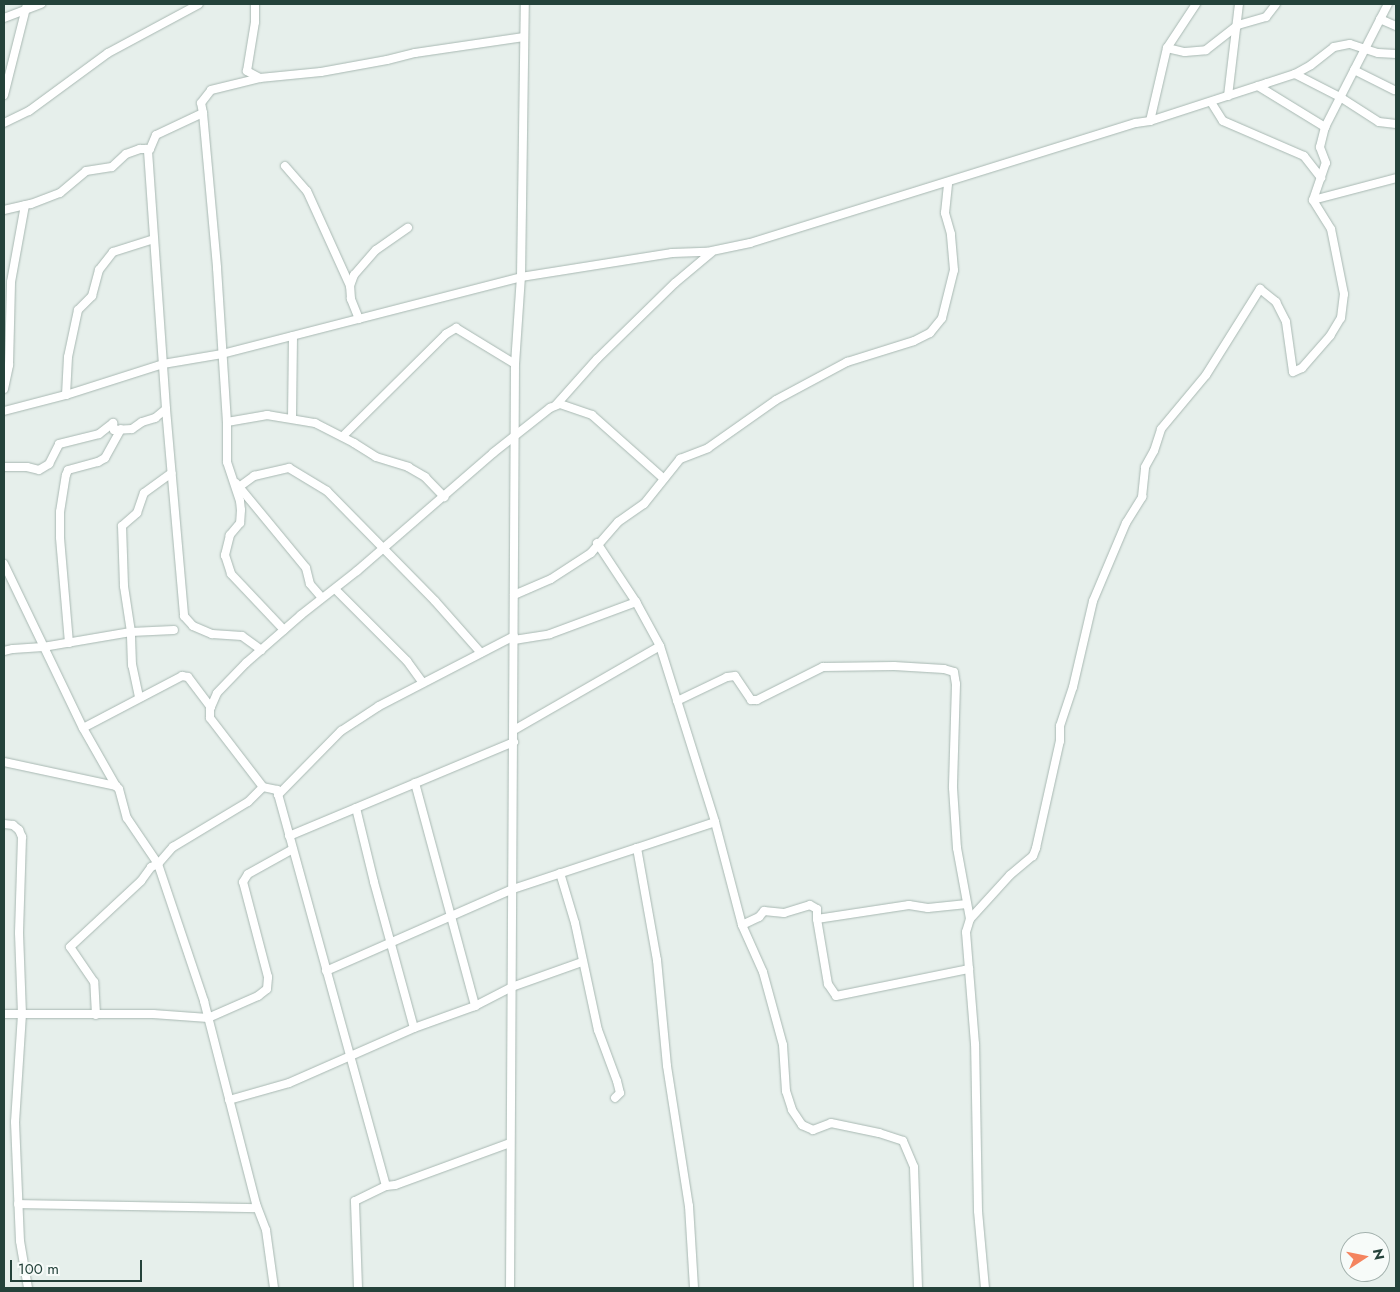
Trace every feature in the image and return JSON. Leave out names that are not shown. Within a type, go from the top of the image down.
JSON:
[{"type":"street","points":[[4,18],[26,7],[41,4]]},
{"type":"street","points":[[4,123],[28,111],[108,53],[199,4]]},
{"type":"street","points":[[254,4],[255,22],[248,71],[260,78]]},
{"type":"street","points":[[510,1288],[515,364],[521,277],[525,4]]},
{"type":"street","points":[[1150,121],[1167,48],[1196,4]]},
{"type":"street","points":[[1228,96],[1239,4]]},
{"type":"street","points":[[1167,48],[1185,52],[1206,50],[1237,26],[1266,17],[1276,4]]},
{"type":"street","points":[[985,1288],[978,1211],[975,1044],[966,932],[970,919],[1010,875],[1033,856],[1060,741],[1060,726],[1073,687],[1093,601],[1126,523],[1142,497],[1145,467],[1154,452],[1161,429],[1206,375],[1260,289],[1276,302],[1286,322],[1293,372],[1302,368],[1330,336],[1342,318],[1344,294],[1333,238],[1331,230],[1313,200],[1326,163],[1320,146],[1325,126],[1388,4]]},
{"type":"street","points":[[4,94],[26,7]]},
{"type":"street","points":[[1380,19],[1396,26]]},
{"type":"street","points":[[284,630],[231,574],[225,555],[230,535],[240,523],[241,510],[240,501],[227,462],[227,422],[216,254],[201,103],[211,90],[260,78],[291,77],[387,60],[415,53],[465,47],[524,36]]},
{"type":"street","points":[[4,412],[66,395],[163,364],[222,354],[521,277],[672,252],[714,251],[750,243],[1136,123],[1150,121],[1295,74],[1334,48],[1350,44],[1365,50],[1396,54]]},
{"type":"street","points":[[1354,70],[1394,90]]},
{"type":"street","points":[[1295,74],[1340,97],[1379,122],[1396,124]]},
{"type":"street","points":[[1258,86],[1325,126]]},
{"type":"street","points":[[1211,102],[1223,121],[1304,156],[1320,178]]},
{"type":"street","points":[[4,210],[25,206],[60,193],[86,171],[112,167],[126,154],[150,149],[156,135],[203,113]]},
{"type":"street","points":[[146,149],[148,153],[166,409],[184,616],[193,626],[212,634],[242,636],[261,650]]},
{"type":"street","points":[[285,166],[307,191],[350,286],[352,300],[359,319]]},
{"type":"street","points":[[1313,200],[1396,178]]},
{"type":"street","points":[[514,595],[551,579],[591,553],[597,543],[618,522],[644,504],[680,459],[708,448],[776,400],[847,362],[914,341],[930,333],[942,318],[954,270],[951,234],[945,213],[948,182]]},
{"type":"street","points":[[4,389],[9,365],[11,282],[25,206]]},
{"type":"street","points":[[350,286],[354,275],[376,250],[408,228]]},
{"type":"street","points":[[66,395],[68,357],[78,310],[92,296],[99,270],[113,252],[154,239]]},
{"type":"street","points":[[386,1186],[349,1058],[278,795],[274,788],[263,787],[210,718],[211,707],[217,693],[261,650],[515,436],[555,406],[597,359],[675,283],[714,251]]},
{"type":"street","points":[[342,436],[446,334],[456,328],[515,364]]},
{"type":"street","points":[[292,418],[293,336]]},
{"type":"street","points":[[555,406],[560,404],[572,406],[592,414],[664,479]]},
{"type":"street","points":[[4,467],[27,466],[39,470],[49,464],[59,444],[100,434],[113,423],[114,430],[138,426],[142,422],[155,418],[166,409]]},
{"type":"street","points":[[227,422],[267,415],[315,423],[342,436],[376,457],[408,467],[425,477],[444,497]]},
{"type":"street","points":[[69,643],[60,537],[60,512],[66,475],[68,470],[98,462],[105,458],[121,429]]},
{"type":"street","points":[[239,486],[254,476],[288,468],[327,491],[384,548],[481,653]]},
{"type":"street","points":[[140,697],[132,665],[132,632],[124,586],[122,526],[138,513],[144,493],[172,473]]},
{"type":"street","points":[[232,478],[306,568],[310,584],[322,598]]},
{"type":"street","points":[[597,543],[636,602],[660,646],[715,822],[742,925],[763,972],[782,1045],[786,1091],[792,1110],[802,1125],[813,1130],[831,1123],[880,1133],[902,1141],[914,1167],[918,1288]]},
{"type":"street","points":[[4,564],[43,647],[116,786],[127,818],[158,864],[208,1018],[257,1208],[266,1230],[274,1288]]},
{"type":"street","points":[[335,589],[407,661],[423,683]]},
{"type":"street","points":[[278,795],[341,731],[379,706],[514,638],[550,634],[636,602]]},
{"type":"street","points":[[4,652],[13,649],[43,647],[132,632],[174,630]]},
{"type":"street","points":[[514,730],[660,646]]},
{"type":"street","points":[[676,701],[727,677],[735,676],[751,700],[758,700],[822,668],[894,666],[944,669],[954,672],[956,684],[953,788],[957,848],[970,919]]},
{"type":"street","points":[[84,728],[182,676],[188,677],[211,707]]},
{"type":"street","points":[[289,836],[514,742]]},
{"type":"street","points":[[4,762],[116,786]]},
{"type":"street","points":[[415,783],[475,1006]]},
{"type":"street","points":[[96,1015],[94,982],[70,947],[141,881],[152,867],[158,864],[174,847],[248,802],[263,787]]},
{"type":"street","points":[[356,808],[414,1028]]},
{"type":"street","points":[[326,971],[513,889],[715,822]]},
{"type":"street","points":[[4,824],[19,830],[22,837],[19,933],[22,1014],[14,1122],[20,1241],[28,1288]]},
{"type":"street","points":[[638,848],[657,960],[667,1066],[689,1206],[694,1288]]},
{"type":"street","points":[[4,1014],[152,1014],[208,1018],[258,996],[267,989],[268,977],[243,882],[248,874],[292,849]]},
{"type":"street","points":[[560,874],[575,923],[598,1030],[617,1081],[620,1094],[615,1098]]},
{"type":"street","points":[[817,919],[908,905],[928,908],[967,904]]},
{"type":"street","points":[[742,925],[759,917],[764,912],[784,913],[798,910],[804,905],[810,905],[818,909],[817,919],[828,984],[836,996],[969,969]]},
{"type":"street","points":[[229,1100],[289,1083],[414,1028],[475,1006],[512,987],[582,962]]},
{"type":"street","points":[[358,1288],[355,1201],[386,1186],[395,1185],[510,1142]]},
{"type":"street","points":[[18,1204],[257,1208]]}]
